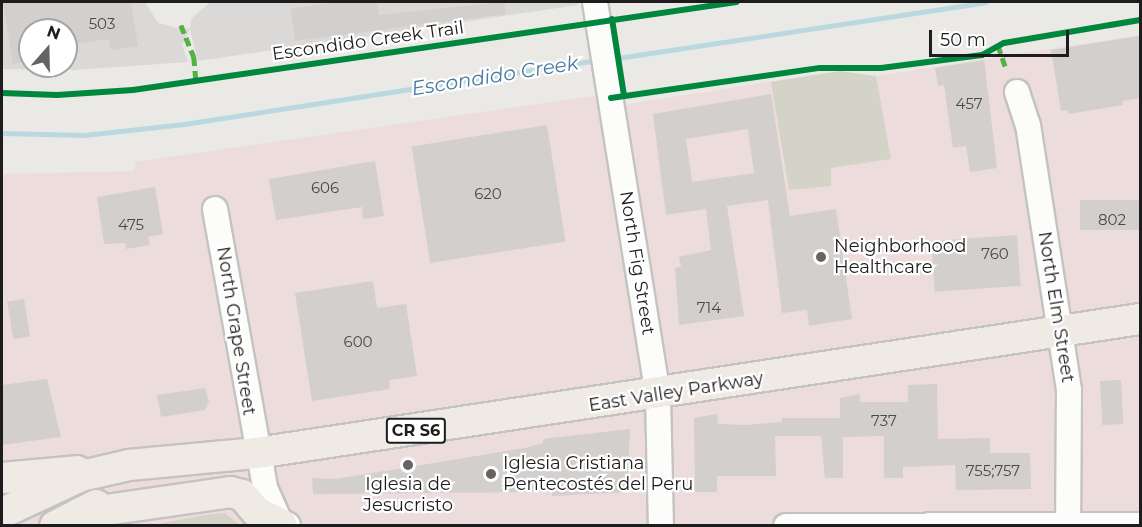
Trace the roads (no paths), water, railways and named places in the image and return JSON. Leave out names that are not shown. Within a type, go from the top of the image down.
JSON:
[{"type":"main road","name":"East Valley Parkway","points":[[2,513],[81,476],[113,468],[211,460],[658,396],[1140,319]]},
{"type":"main road","name":"East Valley Parkway","points":[[67,520],[211,460]]},
{"type":"main road","points":[[2,478],[113,468]]},
{"type":"main road","points":[[67,520],[230,492],[243,495],[257,512],[285,525]]},
{"type":"street","name":"North Fig Street","points":[[595,2],[658,396],[661,525]]},
{"type":"street","name":"North Elm Street","points":[[1017,92],[1028,125],[1069,390],[1068,525]]},
{"type":"street","name":"North Grape Street","points":[[215,209],[266,495],[285,525]]},
{"type":"street","points":[[786,525],[1140,525]]},
{"type":"waterway","name":"Escondido Creek","points":[[611,59],[986,2]]},
{"type":"waterway","name":"Escondido Creek","points":[[2,133],[84,135],[184,124],[599,60]]},
{"type":"place","name":"Neighborhood Healthcare","points":[[821,257]]},
{"type":"place","name":"Iglesia de Jesucristo","points":[[408,465]]},
{"type":"place","name":"Iglesia Cristiana Pentecostés del Peru","points":[[491,474]]}]
